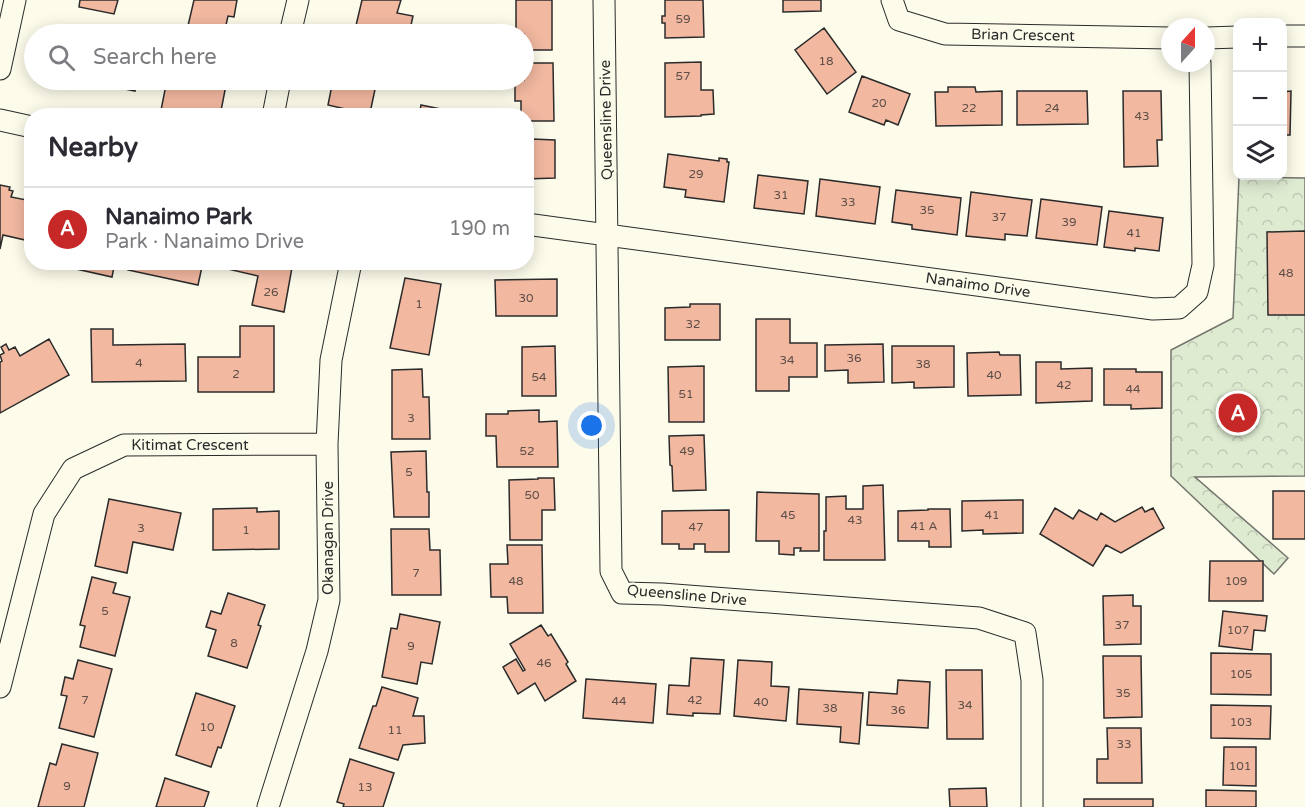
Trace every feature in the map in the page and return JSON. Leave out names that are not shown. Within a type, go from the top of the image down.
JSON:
[{"type":"street","points":[[0,69],[15,0]]},
{"type":"street","points":[[292,24],[298,0]]},
{"type":"street","name":"Queensline Drive","points":[[604,0],[611,571],[622,593],[979,618],[1025,633],[1032,680],[1032,807]]},
{"type":"street","name":"Brian Crescent","points":[[892,0],[899,20],[945,34],[1161,38]]},
{"type":"street","points":[[1287,36],[1305,36]]},
{"type":"street","points":[[1215,38],[1233,37]]},
{"type":"street","name":"Nanaimo Drive","points":[[534,225],[1153,309],[1179,308],[1197,292],[1203,266],[1200,72]]},
{"type":"street","points":[[275,108],[278,90]]},
{"type":"street","points":[[0,120],[24,125]]},
{"type":"street","name":"Okanagan Drive","points":[[268,807],[317,651],[329,600],[327,444],[331,360],[349,270]]},
{"type":"street","name":"Kitimat Crescent","points":[[0,687],[44,514],[73,469],[124,445],[327,444]]},
{"type":"green space","points":[[1305,178],[1305,476],[1195,477],[1288,558],[1274,574],[1171,476],[1171,350],[1233,318],[1239,180]]},
{"type":"building","points":[[80,0],[118,0],[114,14],[79,7]]},
{"type":"building","points":[[194,0],[237,0],[234,17],[228,16],[226,24],[188,24]]},
{"type":"building","points":[[362,0],[401,0],[397,13],[413,16],[411,24],[356,24]]},
{"type":"building","points":[[516,0],[552,0],[552,50],[534,50],[534,24],[516,24]]},
{"type":"building","points":[[665,0],[703,0],[704,37],[665,38],[665,23],[662,23],[662,16],[665,16]]},
{"type":"building","points":[[783,0],[821,0],[821,11],[783,12]]},
{"type":"building","points":[[824,28],[856,72],[827,94],[795,50]]},
{"type":"building","points":[[701,62],[701,90],[713,90],[714,114],[665,117],[665,63]]},
{"type":"building","points":[[534,63],[553,63],[554,121],[534,121],[534,108],[521,108],[521,101],[515,101],[515,90],[534,90]]},
{"type":"building","points":[[862,76],[910,94],[898,125],[886,120],[884,125],[849,112]]},
{"type":"building","points":[[948,87],[975,87],[976,92],[1002,91],[1002,125],[936,126],[935,92],[948,92]]},
{"type":"building","points":[[165,90],[225,90],[222,108],[161,108]]},
{"type":"building","points":[[331,90],[375,90],[371,108],[341,108],[328,105]]},
{"type":"building","points":[[1017,91],[1087,91],[1088,124],[1017,125]]},
{"type":"building","points":[[1123,91],[1161,91],[1162,140],[1157,140],[1158,166],[1124,167]]},
{"type":"building","points":[[1287,91],[1291,91],[1290,135],[1287,135]]},
{"type":"building","points":[[421,105],[436,108],[420,108]]},
{"type":"building","points":[[534,139],[555,140],[555,178],[534,179]]},
{"type":"building","points":[[668,154],[719,161],[719,158],[727,159],[729,162],[724,202],[685,197],[686,190],[664,187]]},
{"type":"building","points":[[758,175],[808,181],[804,214],[754,208]]},
{"type":"building","points":[[820,179],[880,187],[875,224],[816,216]]},
{"type":"building","points":[[0,185],[10,187],[9,190],[13,191],[11,197],[24,199],[24,240],[3,235],[0,249]]},
{"type":"building","points":[[896,190],[961,198],[957,235],[912,229],[912,225],[892,222]]},
{"type":"building","points":[[971,192],[1032,200],[1027,236],[1005,234],[1005,240],[966,236]]},
{"type":"building","points":[[1041,199],[1102,207],[1097,245],[1036,238]]},
{"type":"building","points":[[1109,211],[1163,218],[1159,251],[1104,247]]},
{"type":"building","points":[[1305,231],[1305,315],[1268,315],[1267,232]]},
{"type":"building","points":[[81,270],[113,270],[112,277]]},
{"type":"building","points":[[128,270],[201,270],[198,285]]},
{"type":"building","points":[[232,270],[292,270],[284,312],[252,305],[258,276]]},
{"type":"building","points":[[405,278],[441,284],[429,355],[390,348]]},
{"type":"building","points":[[557,279],[557,316],[496,316],[495,280]]},
{"type":"building","points":[[690,304],[720,304],[720,340],[665,340],[665,308],[690,307]]},
{"type":"building","points":[[756,319],[790,319],[790,343],[817,343],[817,377],[789,377],[789,391],[756,391]]},
{"type":"building","points":[[240,326],[274,326],[274,392],[198,392],[198,357],[240,357]]},
{"type":"building","points":[[91,329],[113,329],[113,345],[185,344],[186,381],[92,382]]},
{"type":"building","points":[[49,339],[69,375],[0,413],[0,362],[2,361],[0,355],[4,353],[1,347],[6,344],[9,350],[15,347],[20,356]]},
{"type":"building","points":[[883,344],[884,382],[848,383],[848,370],[825,371],[825,345]]},
{"type":"building","points":[[555,346],[556,396],[522,396],[522,347]]},
{"type":"building","points":[[892,346],[954,346],[954,387],[914,388],[914,382],[892,383]]},
{"type":"building","points":[[999,352],[1000,355],[1020,355],[1021,395],[968,396],[967,353]]},
{"type":"building","points":[[1036,362],[1061,362],[1061,369],[1092,368],[1092,401],[1036,403]]},
{"type":"building","points":[[704,366],[704,422],[669,422],[668,367]]},
{"type":"building","points":[[422,369],[423,397],[429,397],[430,439],[392,439],[392,370]]},
{"type":"building","points":[[1104,369],[1162,372],[1162,408],[1131,409],[1131,405],[1104,405]]},
{"type":"building","points":[[539,410],[539,422],[557,421],[558,467],[497,467],[496,436],[486,436],[486,414]]},
{"type":"building","points":[[704,435],[706,490],[673,491],[669,436]]},
{"type":"building","points":[[426,451],[429,517],[394,517],[391,452]]},
{"type":"building","points":[[554,478],[555,510],[542,510],[542,540],[510,540],[509,480]]},
{"type":"building","points":[[883,485],[885,560],[824,560],[826,497],[846,496],[846,509],[863,509],[863,486]]},
{"type":"building","points":[[1273,491],[1305,491],[1305,539],[1273,539]]},
{"type":"building","points":[[757,492],[819,494],[819,551],[800,551],[801,548],[794,548],[794,555],[779,554],[779,541],[756,541]]},
{"type":"building","points":[[109,499],[181,513],[173,550],[133,542],[127,573],[95,566]]},
{"type":"building","points":[[1023,500],[1023,533],[983,534],[983,530],[962,531],[962,501]]},
{"type":"building","points":[[1142,507],[1145,512],[1153,508],[1164,528],[1121,553],[1106,545],[1093,566],[1040,534],[1055,508],[1073,519],[1079,510],[1097,520],[1101,513],[1115,522]]},
{"type":"building","points":[[257,508],[257,512],[279,511],[279,549],[213,550],[213,509]]},
{"type":"building","points":[[950,509],[951,547],[929,547],[929,541],[898,541],[898,511]]},
{"type":"building","points":[[729,510],[729,552],[705,552],[705,544],[694,544],[694,549],[679,549],[679,544],[662,544],[662,511]]},
{"type":"building","points":[[391,529],[429,529],[430,550],[440,550],[441,595],[392,595]]},
{"type":"building","points":[[507,545],[542,545],[543,613],[508,613],[507,597],[491,597],[490,564],[508,564]]},
{"type":"building","points":[[1210,561],[1263,561],[1263,601],[1209,601]]},
{"type":"building","points":[[92,577],[116,583],[113,593],[130,597],[115,656],[80,647],[85,626],[80,625]]},
{"type":"building","points":[[228,593],[265,605],[258,625],[261,626],[247,668],[208,656],[216,630],[206,627],[211,611],[221,614]]},
{"type":"building","points":[[1133,595],[1133,606],[1141,606],[1141,644],[1104,645],[1103,596]]},
{"type":"building","points":[[1223,611],[1267,616],[1265,631],[1254,630],[1252,650],[1219,646]]},
{"type":"building","points":[[400,614],[440,622],[432,664],[421,662],[417,684],[382,677],[391,628],[397,629]]},
{"type":"building","points":[[541,625],[548,636],[551,634],[568,662],[566,664],[576,681],[545,701],[535,683],[518,694],[503,667],[516,659],[523,671],[525,670],[510,644]]},
{"type":"building","points":[[1211,653],[1271,654],[1271,695],[1211,694]]},
{"type":"building","points":[[1103,656],[1141,656],[1142,717],[1104,718]]},
{"type":"building","points":[[691,658],[724,660],[720,714],[693,713],[693,716],[667,714],[669,685],[689,686]]},
{"type":"building","points":[[78,660],[112,669],[94,737],[59,728],[67,696],[61,695],[65,677],[73,679]]},
{"type":"building","points":[[738,660],[772,662],[771,686],[789,687],[786,721],[734,716]]},
{"type":"building","points":[[946,670],[982,670],[983,739],[947,739]]},
{"type":"building","points":[[586,679],[656,684],[653,723],[583,718]]},
{"type":"building","points":[[898,680],[930,682],[928,728],[867,725],[869,692],[897,694]]},
{"type":"building","points":[[382,687],[418,698],[413,716],[424,716],[425,743],[403,745],[398,760],[359,748]]},
{"type":"building","points":[[799,689],[863,693],[859,744],[840,742],[841,727],[797,724]]},
{"type":"building","points":[[196,693],[235,706],[221,748],[218,747],[211,767],[176,755]]},
{"type":"building","points":[[1211,705],[1271,706],[1270,739],[1211,738]]},
{"type":"building","points":[[1107,728],[1141,728],[1142,783],[1097,783],[1097,759],[1108,759]]},
{"type":"building","points":[[62,744],[98,753],[84,807],[38,807],[50,763],[56,765]]},
{"type":"building","points":[[1224,747],[1256,747],[1256,786],[1223,785]]},
{"type":"building","points":[[350,759],[394,773],[383,807],[343,807],[344,804],[337,802]]},
{"type":"building","points":[[165,778],[209,792],[204,807],[156,807]]},
{"type":"building","points":[[986,788],[987,807],[950,807],[949,789]]},
{"type":"building","points":[[1206,790],[1256,791],[1256,807],[1206,807]]},
{"type":"building","points":[[1084,799],[1153,799],[1153,807],[1084,807]]},
{"type":"place","name":"Nanaimo Park","points":[[1238,413]]}]
